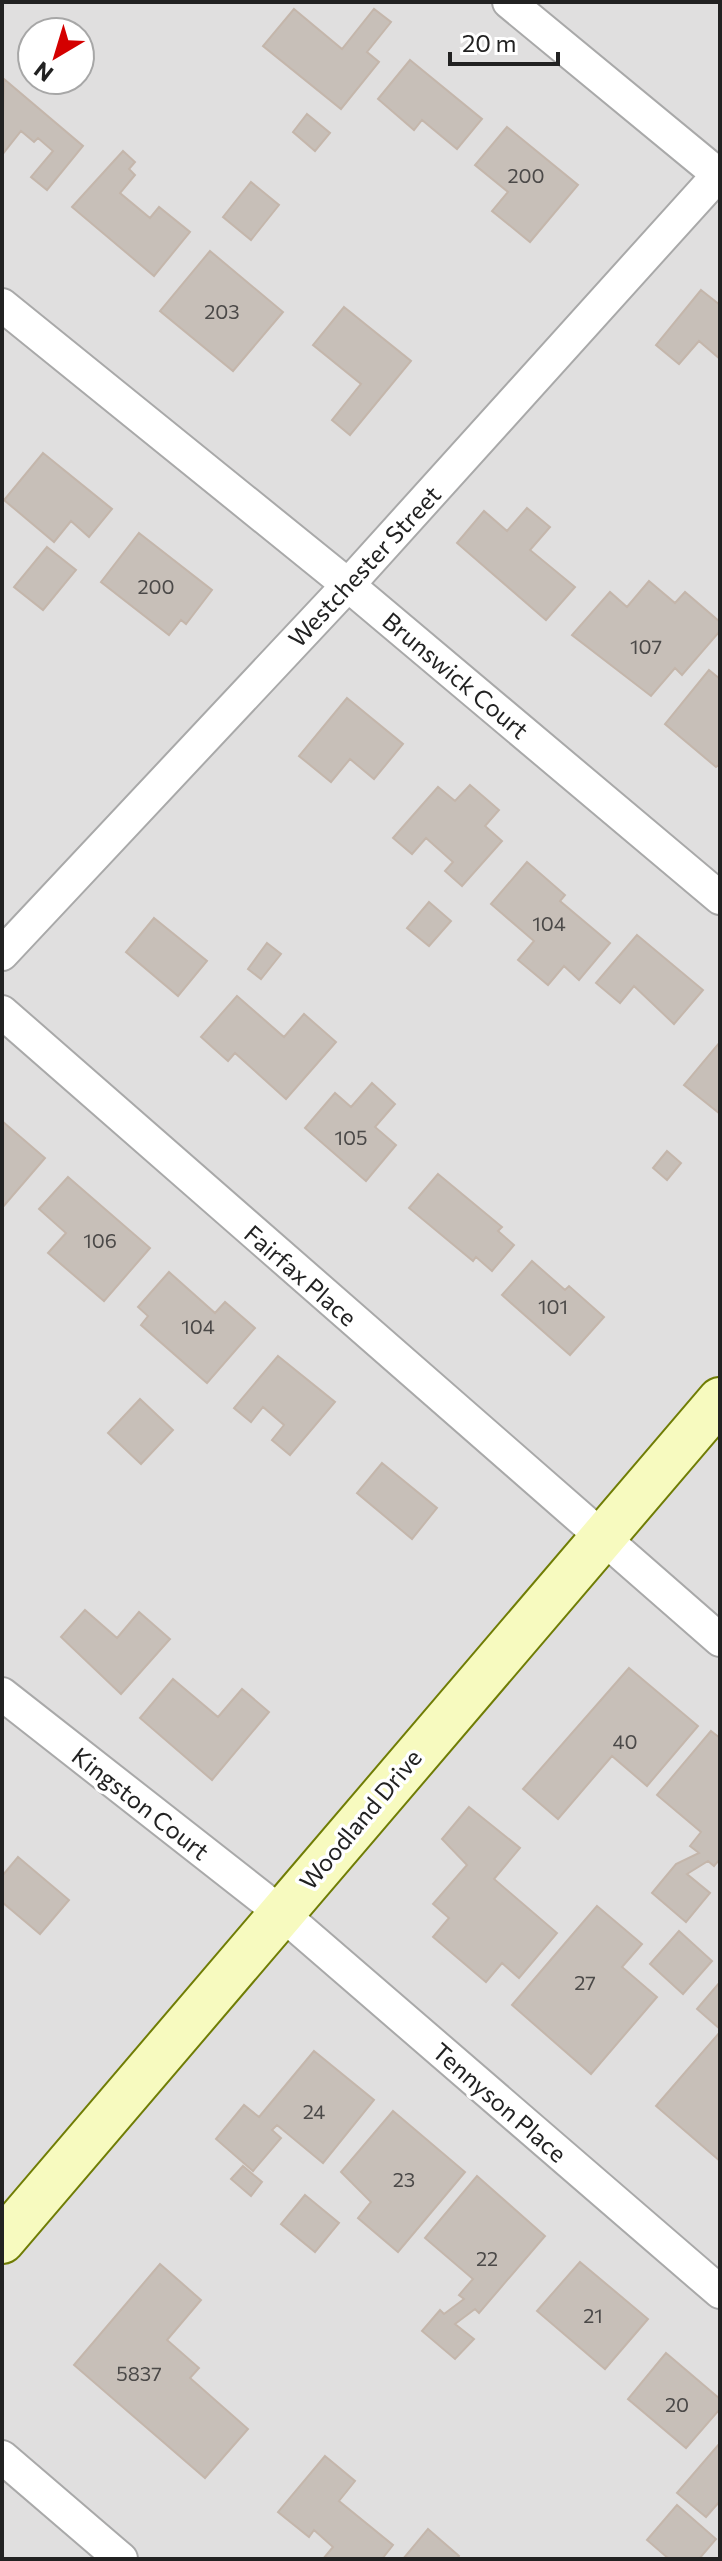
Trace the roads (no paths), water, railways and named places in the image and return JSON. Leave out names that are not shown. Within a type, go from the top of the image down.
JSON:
[{"type":"main road","name":"Woodland Drive","points":[[2,2241],[599,1537],[720,1400]]},
{"type":"street","points":[[509,2],[720,175]]},
{"type":"street","name":"Westchester Street","points":[[2,954],[348,585],[720,175]]},
{"type":"street","name":"Brunswick Court","points":[[2,305],[348,585],[720,898]]},
{"type":"street","name":"Fairfax Place","points":[[2,1012],[599,1537]]},
{"type":"street","points":[[599,1537],[720,1640]]},
{"type":"street","name":"Kingston Court","points":[[2,1694],[280,1912]]},
{"type":"street","name":"Tennyson Place","points":[[280,1912],[720,2292]]},
{"type":"street","points":[[2,2457],[121,2559]]}]
